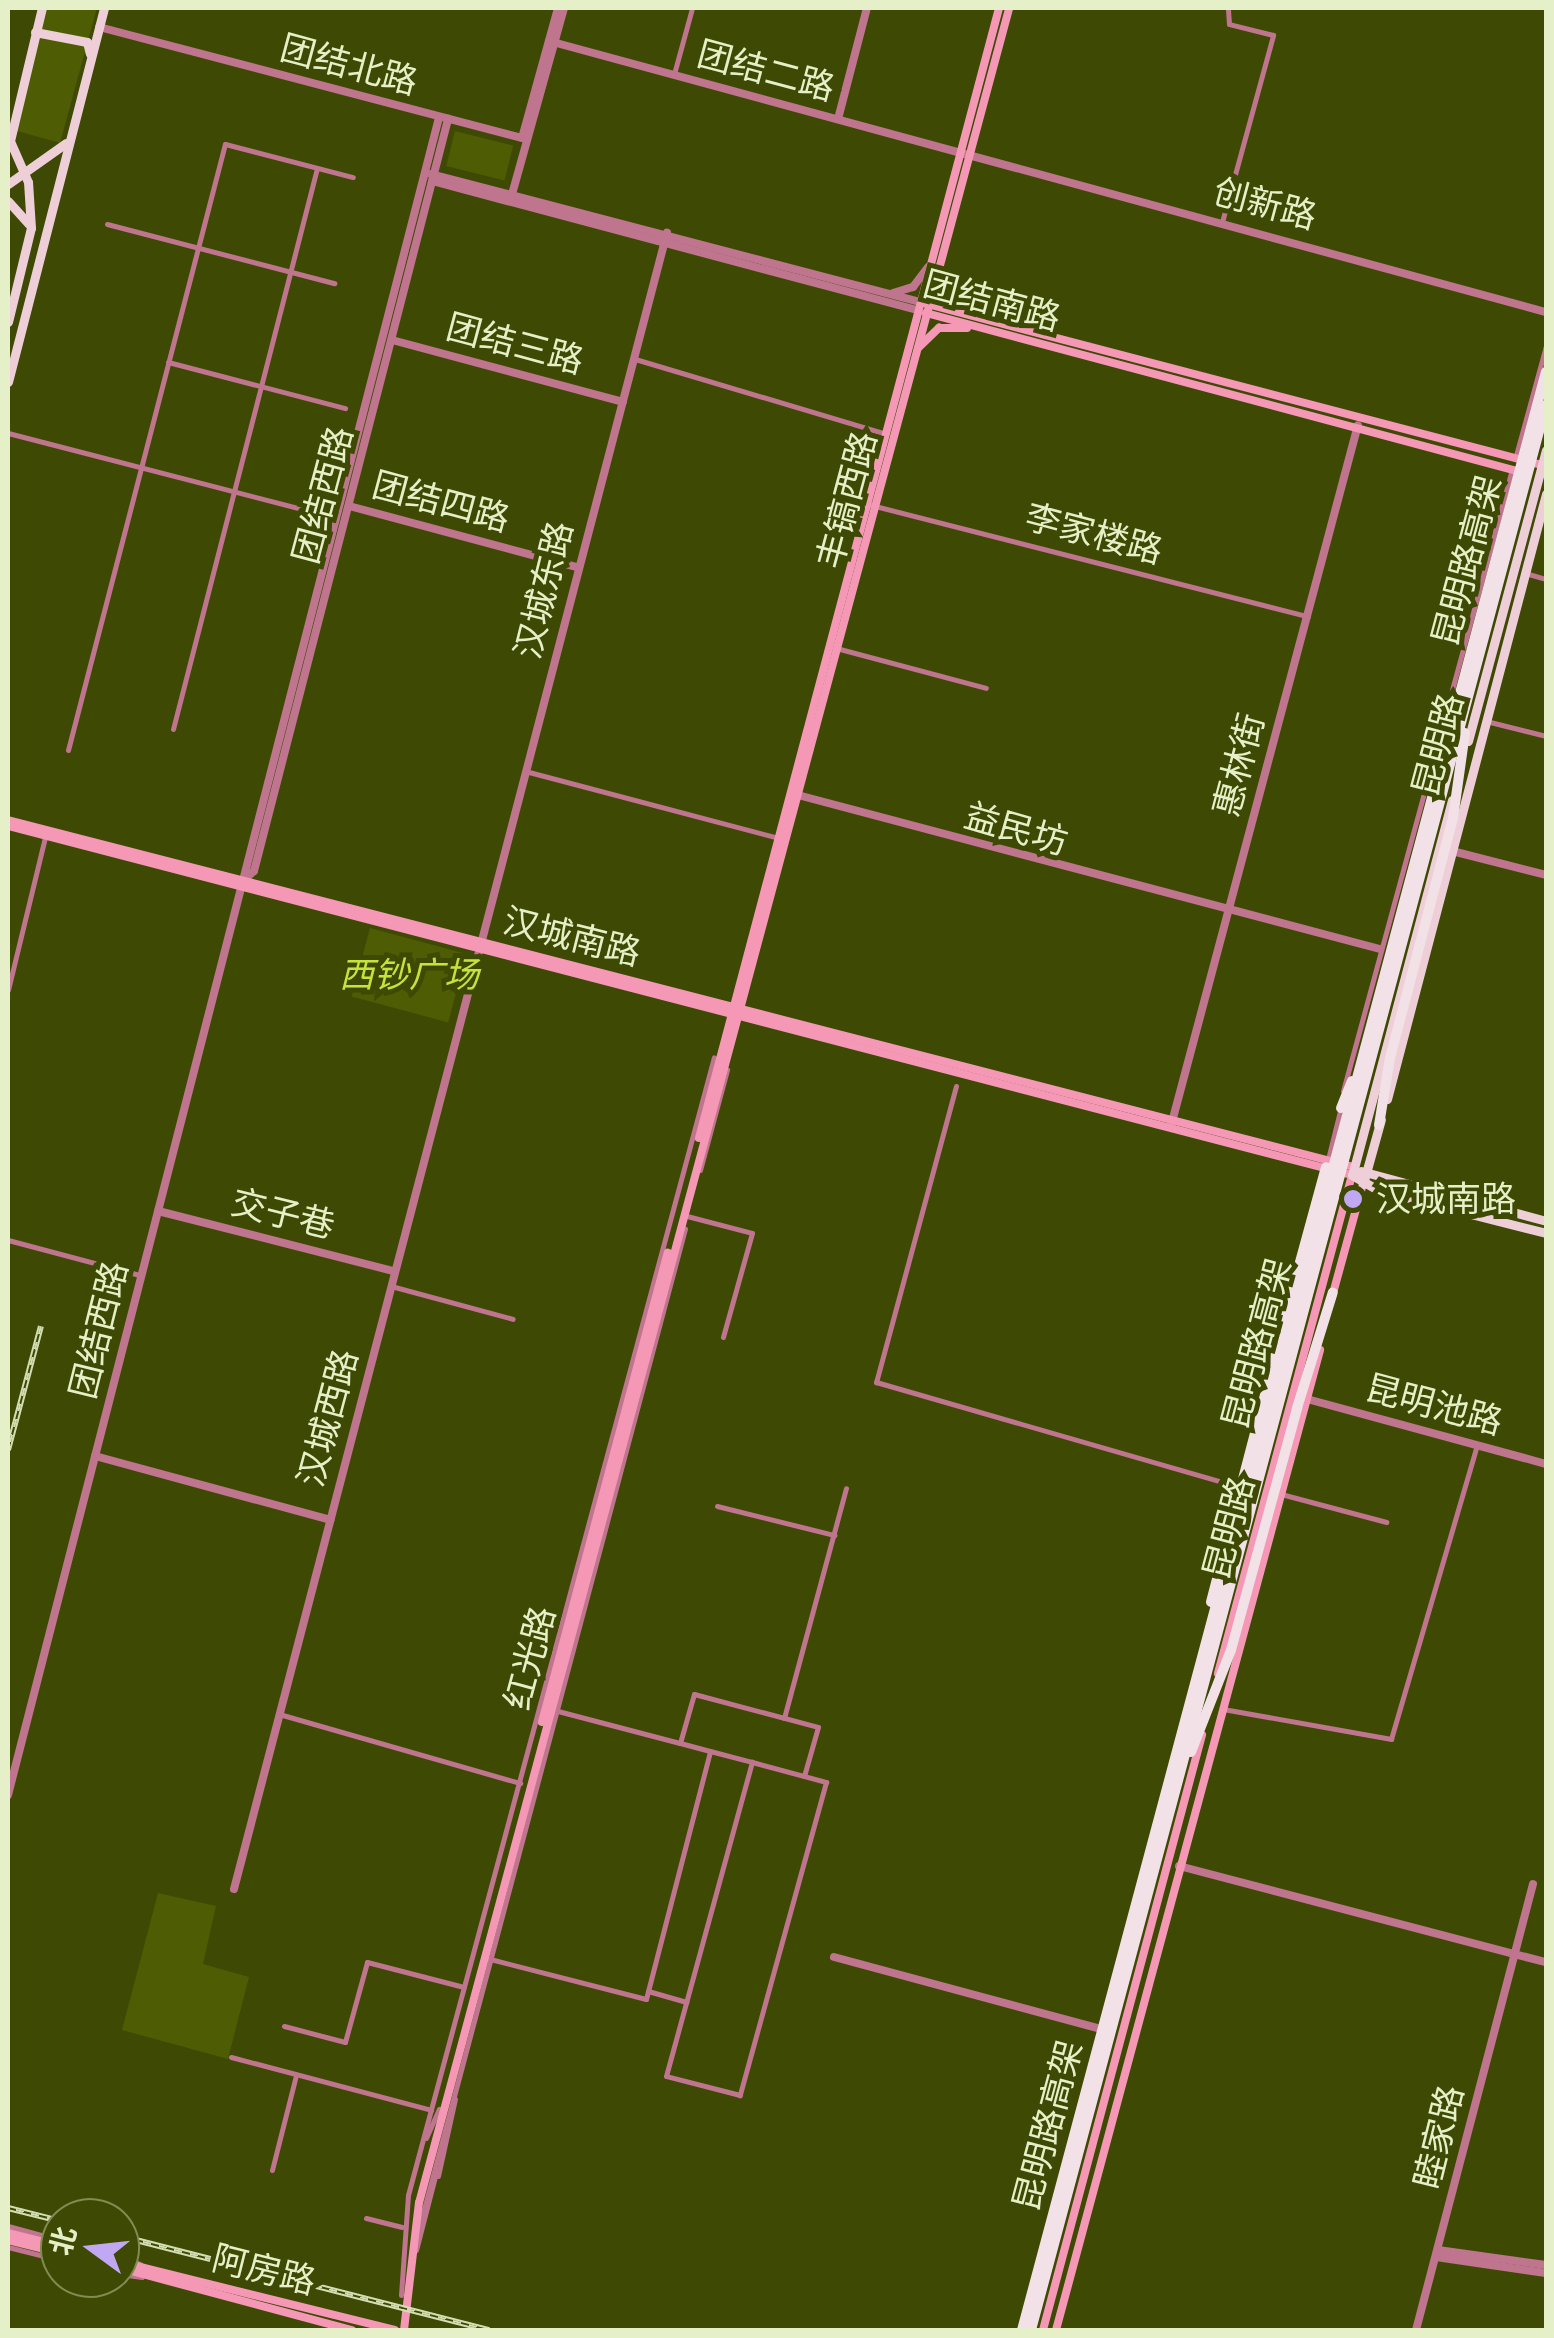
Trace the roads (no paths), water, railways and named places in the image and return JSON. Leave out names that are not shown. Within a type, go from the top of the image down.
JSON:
[{"type":"highway","name":"昆明路高架","points":[[1022,2330],[1546,372]]},
{"type":"highway","name":"昆明路高架","points":[[1031,2330],[1546,405]]},
{"type":"highway","points":[[1379,1125],[1390,1058],[1453,818],[1468,699]]},
{"type":"highway","points":[[1341,1108],[1352,1081],[1452,719]]},
{"type":"highway","points":[[1205,1646],[1327,1164]]},
{"type":"highway","points":[[1177,1785],[1230,1650],[1333,1292]]},
{"type":"main road","points":[[8,322],[31,228],[25,174],[9,144],[42,8]]},
{"type":"main road","points":[[8,382],[104,8]]},
{"type":"main road","name":"丰镐西路","points":[[732,1004],[836,648],[886,434],[964,153],[999,8]]},
{"type":"main road","name":"丰镐西路","points":[[964,153],[1009,8]]},
{"type":"main road","points":[[36,32],[87,42],[91,57]]},
{"type":"main road","points":[[8,184],[56,158],[70,136]]},
{"type":"main road","points":[[8,201],[31,228]]},
{"type":"main road","points":[[936,258],[946,296],[990,318]]},
{"type":"main road","points":[[24,259],[38,262]]},
{"type":"main road","name":"丰镐西路","points":[[744,1007],[793,794],[913,360],[923,307]]},
{"type":"main road","name":"团结南路","points":[[923,307],[990,318],[1543,477]]},
{"type":"main road","name":"团结南路","points":[[923,307],[987,328],[1544,466]]},
{"type":"main road","points":[[913,360],[939,328],[987,328]]},
{"type":"main road","name":"昆明路","points":[[1043,2330],[1439,848],[1543,477],[1546,450]]},
{"type":"main road","name":"昆明路","points":[[1056,2330],[1454,852],[1546,494]]},
{"type":"main road","name":"汉城南路","points":[[8,823],[479,945],[739,1019],[1171,1123]]},
{"type":"main road","name":"汉城南路","points":[[479,945],[744,1007],[1353,1171]]},
{"type":"main road","name":"红光路","points":[[399,2331],[438,2107],[714,1056],[725,1015],[732,1004]]},
{"type":"main road","name":"红光路","points":[[438,2107],[487,1958],[744,1007]]},
{"type":"main road","points":[[1353,1171],[1365,1179],[1546,1233]]},
{"type":"main road","points":[[1365,1179],[1546,1221]]},
{"type":"main road","points":[[8,2236],[40,2245]]},
{"type":"main road","name":"阿房路","points":[[140,2270],[352,2330]]},
{"type":"main road","name":"阿房路","points":[[161,2276],[399,2331]]},
{"type":"street","points":[[509,198],[561,8]]},
{"type":"street","points":[[674,74],[692,8]]},
{"type":"street","points":[[838,118],[868,8]]},
{"type":"street","points":[[1222,222],[1273,34],[1229,24],[1228,8]]},
{"type":"street","name":"团结北路","points":[[99,27],[525,139]]},
{"type":"street","name":"团结二路","points":[[552,42],[964,153]]},
{"type":"street","name":"团结西路","points":[[8,1795],[443,118]]},
{"type":"street","points":[[68,750],[225,144],[353,177]]},
{"type":"street","name":"创新路","points":[[964,153],[1546,312]]},
{"type":"street","points":[[173,729],[317,168]]},
{"type":"street","name":"团结西路","points":[[243,883],[254,871],[392,340],[428,177]]},
{"type":"street","name":"团结南路","points":[[428,177],[886,292],[923,307]]},
{"type":"street","points":[[107,224],[334,283]]},
{"type":"street","name":"团结南路","points":[[666,237],[923,307]]},
{"type":"street","name":"汉城东路","points":[[475,962],[666,237]]},
{"type":"street","points":[[886,292],[913,287],[936,258]]},
{"type":"street","name":"团结三路","points":[[392,340],[623,402]]},
{"type":"street","name":"昆明路","points":[[1327,1164],[1380,949],[1546,346]]},
{"type":"street","points":[[635,358],[886,434]]},
{"type":"street","points":[[168,362],[345,408]]},
{"type":"street","name":"惠林街","points":[[1171,1123],[1358,422]]},
{"type":"street","points":[[8,434],[318,513]]},
{"type":"street","name":"李家楼路","points":[[870,505],[1308,616]]},
{"type":"street","name":"团结四路","points":[[349,506],[578,567]]},
{"type":"street","points":[[1525,573],[1546,578]]},
{"type":"street","points":[[836,648],[986,688]]},
{"type":"street","points":[[1486,721],[1546,736]]},
{"type":"street","points":[[525,771],[778,838]]},
{"type":"street","name":"益民坊","points":[[793,794],[1380,949]]},
{"type":"street","points":[[8,990],[46,833]]},
{"type":"street","points":[[1439,848],[1546,876]]},
{"type":"street","points":[[1380,949],[1410,956]]},
{"type":"street","name":"汉城西路","points":[[234,1889],[475,962]]},
{"type":"street","points":[[403,2295],[402,2227],[420,2151],[438,2107],[464,1987],[714,1056]]},
{"type":"street","points":[[956,1086],[876,1382],[1268,1490]]},
{"type":"street","name":"交子巷","points":[[158,1211],[394,1271]]},
{"type":"street","points":[[686,1215],[752,1233],[724,1337]]},
{"type":"street","points":[[8,1240],[142,1275]]},
{"type":"street","points":[[390,1286],[513,1320]]},
{"type":"street","name":"昆明池路","points":[[1307,1400],[1546,1464]]},
{"type":"street","points":[[1223,1709],[1392,1739],[1478,1446]]},
{"type":"street","points":[[95,1456],[330,1520]]},
{"type":"street","points":[[784,1718],[846,1488]]},
{"type":"street","points":[[1282,1494],[1386,1522]]},
{"type":"street","points":[[718,1506],[834,1535]]},
{"type":"street","points":[[680,1744],[694,1694],[818,1727],[804,1776]]},
{"type":"street","points":[[553,1710],[710,1752],[752,1762],[826,1782],[740,2095],[666,2076],[752,1762]]},
{"type":"street","points":[[279,1714],[520,1783]]},
{"type":"street","points":[[403,2295],[436,2183],[487,1958],[646,1999],[710,1752]]},
{"type":"street","points":[[1180,1866],[1546,1962]]},
{"type":"street","name":"睦家路","points":[[1416,2330],[1533,1884]]},
{"type":"street","points":[[834,1956],[1134,2038]]},
{"type":"street","points":[[284,2026],[345,2042],[367,1962],[464,1987]]},
{"type":"street","points":[[648,1991],[686,2002]]},
{"type":"street","points":[[231,2057],[438,2107]]},
{"type":"street","points":[[272,2170],[296,2074]]},
{"type":"street","points":[[414,2258],[457,2083]]},
{"type":"street","points":[[436,2183],[438,2107]]},
{"type":"street","points":[[366,2218],[402,2227]]},
{"type":"street","points":[[1437,2254],[1546,2269]]},
{"type":"railway","points":[[8,1450],[41,1326]]},
{"type":"railway","points":[[8,2208],[40,2216]]},
{"type":"railway","points":[[140,2241],[489,2330]]},
{"type":"place","name":"汉城南路","points":[[1353,1199]]},
{"type":"park label","name":"西钞广场","points":[[409,975]]}]
